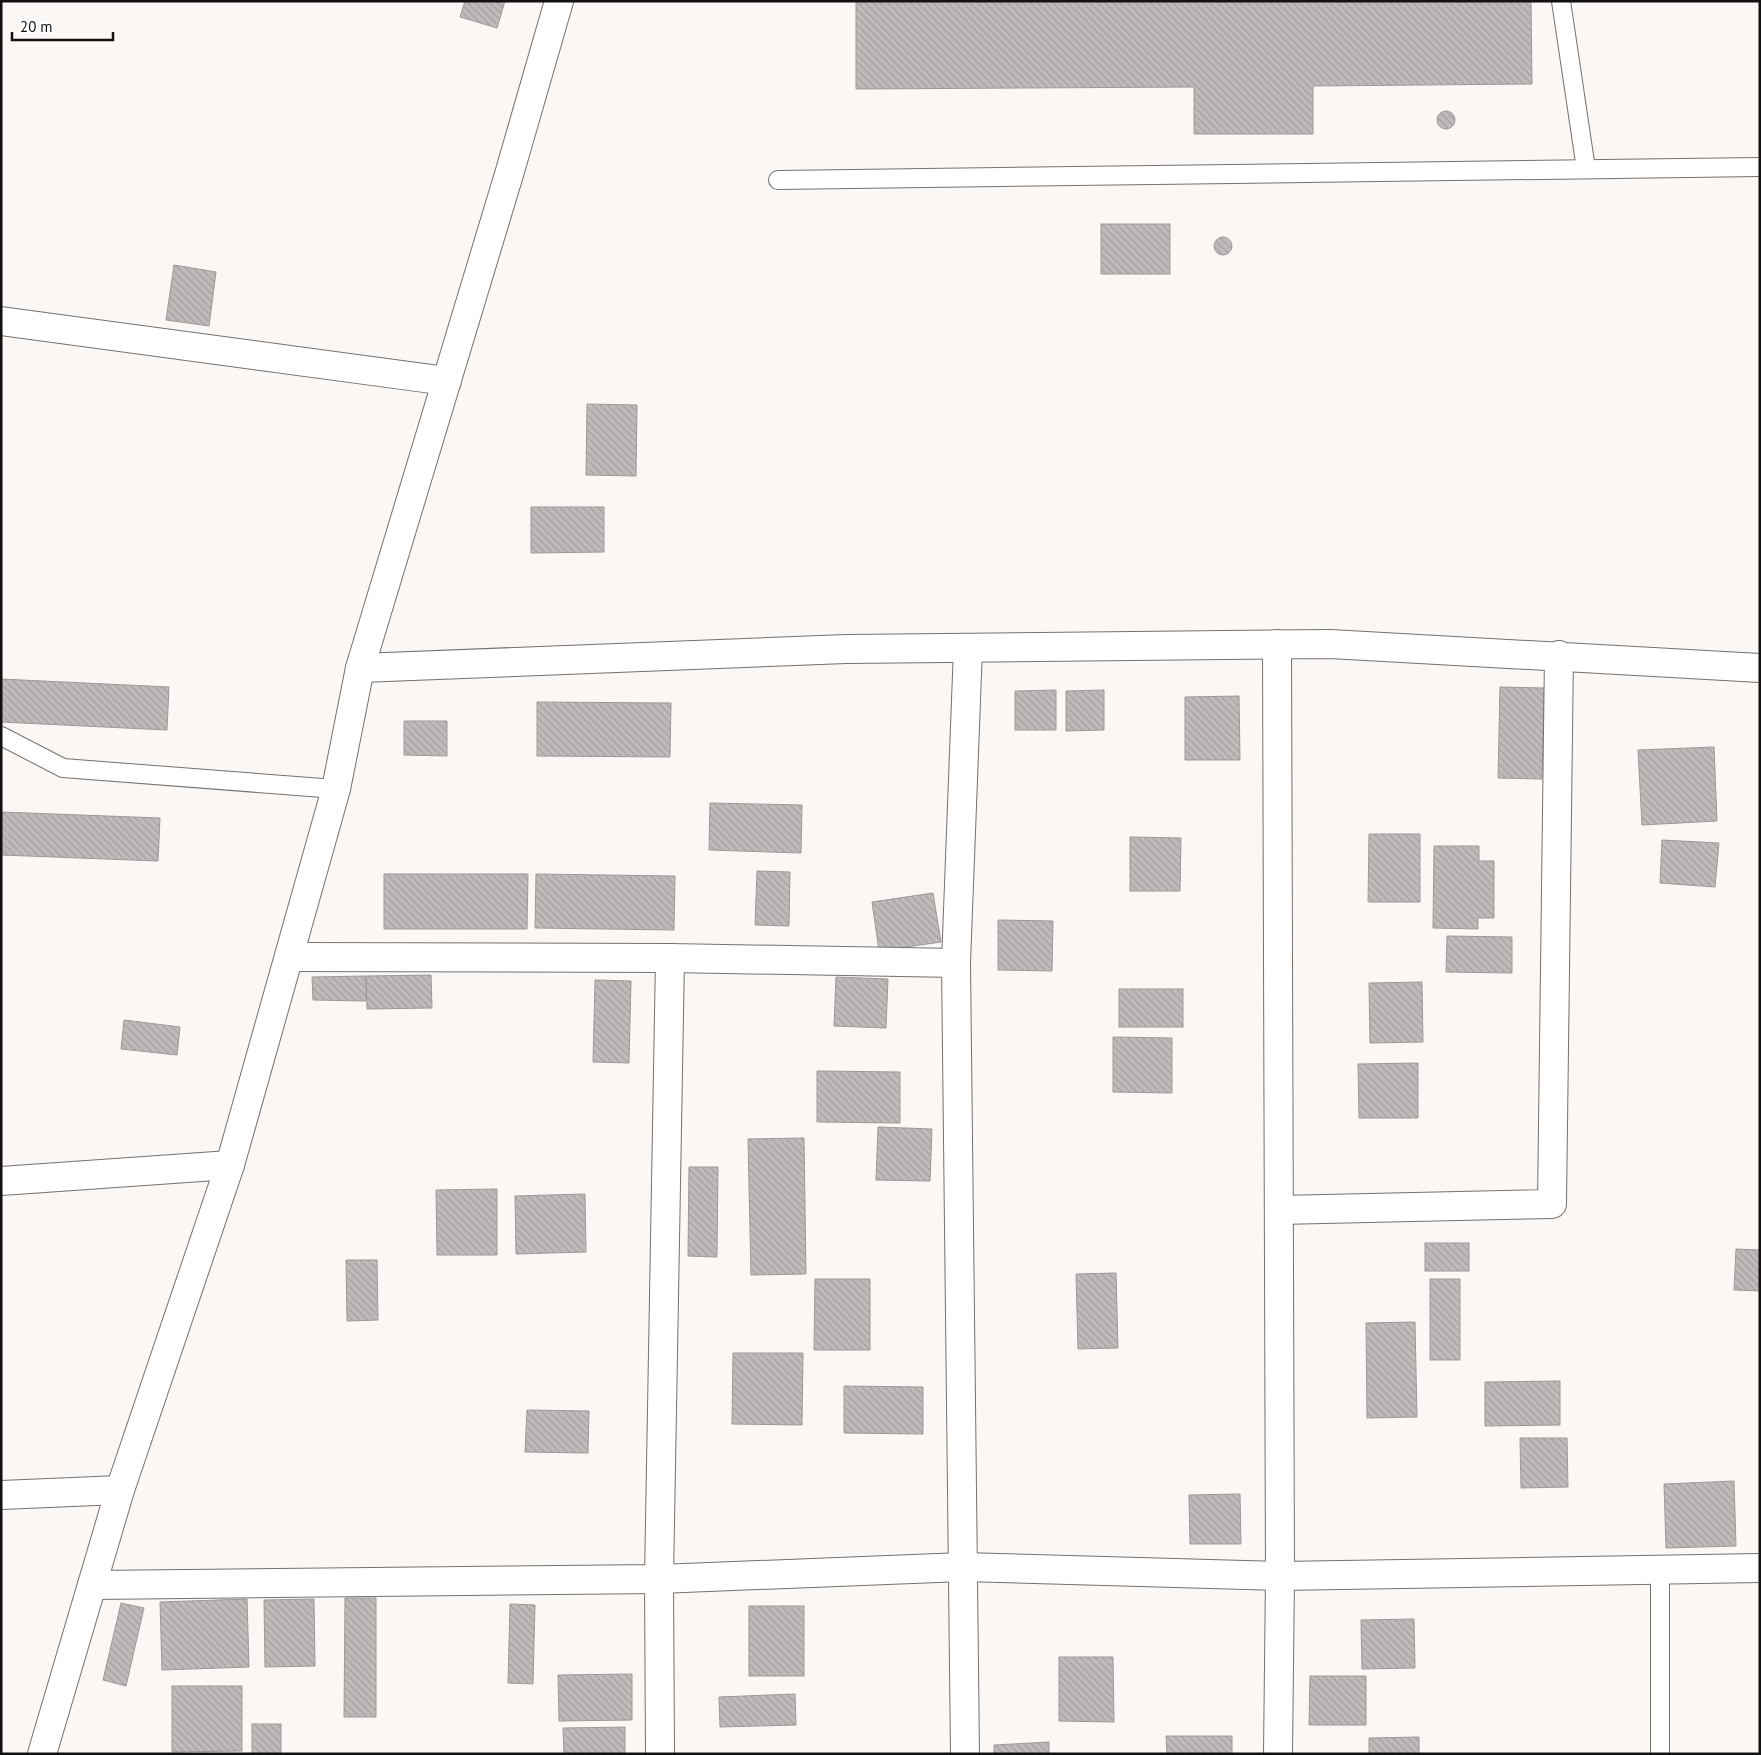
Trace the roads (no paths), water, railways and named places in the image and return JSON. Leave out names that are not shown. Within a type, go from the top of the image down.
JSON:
[{"type":"street","points":[[42,1754],[120,1490],[230,1165],[336,789],[360,668],[559,1]]},
{"type":"street","points":[[1,320],[447,381]]},
{"type":"street","points":[[360,668],[846,649],[1277,644],[1330,644],[1559,655],[1760,668]]},
{"type":"street","points":[[1277,644],[1280,1576],[1278,1754]]},
{"type":"street","points":[[965,1754],[956,963],[968,648]]},
{"type":"street","points":[[1279,1210],[1552,1204],[1559,655]]},
{"type":"street","points":[[289,957],[670,958],[956,963]]},
{"type":"street","points":[[660,1754],[659,1579],[670,958]]},
{"type":"street","points":[[1,1181],[230,1165]]},
{"type":"street","points":[[1,1495],[120,1490]]},
{"type":"street","points":[[92,1585],[659,1579],[963,1567],[1280,1576],[1760,1568]]},
{"type":"lane","points":[[1561,1],[1586,169]]},
{"type":"lane","points":[[778,180],[1760,167]]},
{"type":"lane","points":[[1,736],[63,768],[336,789]]},
{"type":"lane","points":[[1660,1570],[1660,1754]]}]
